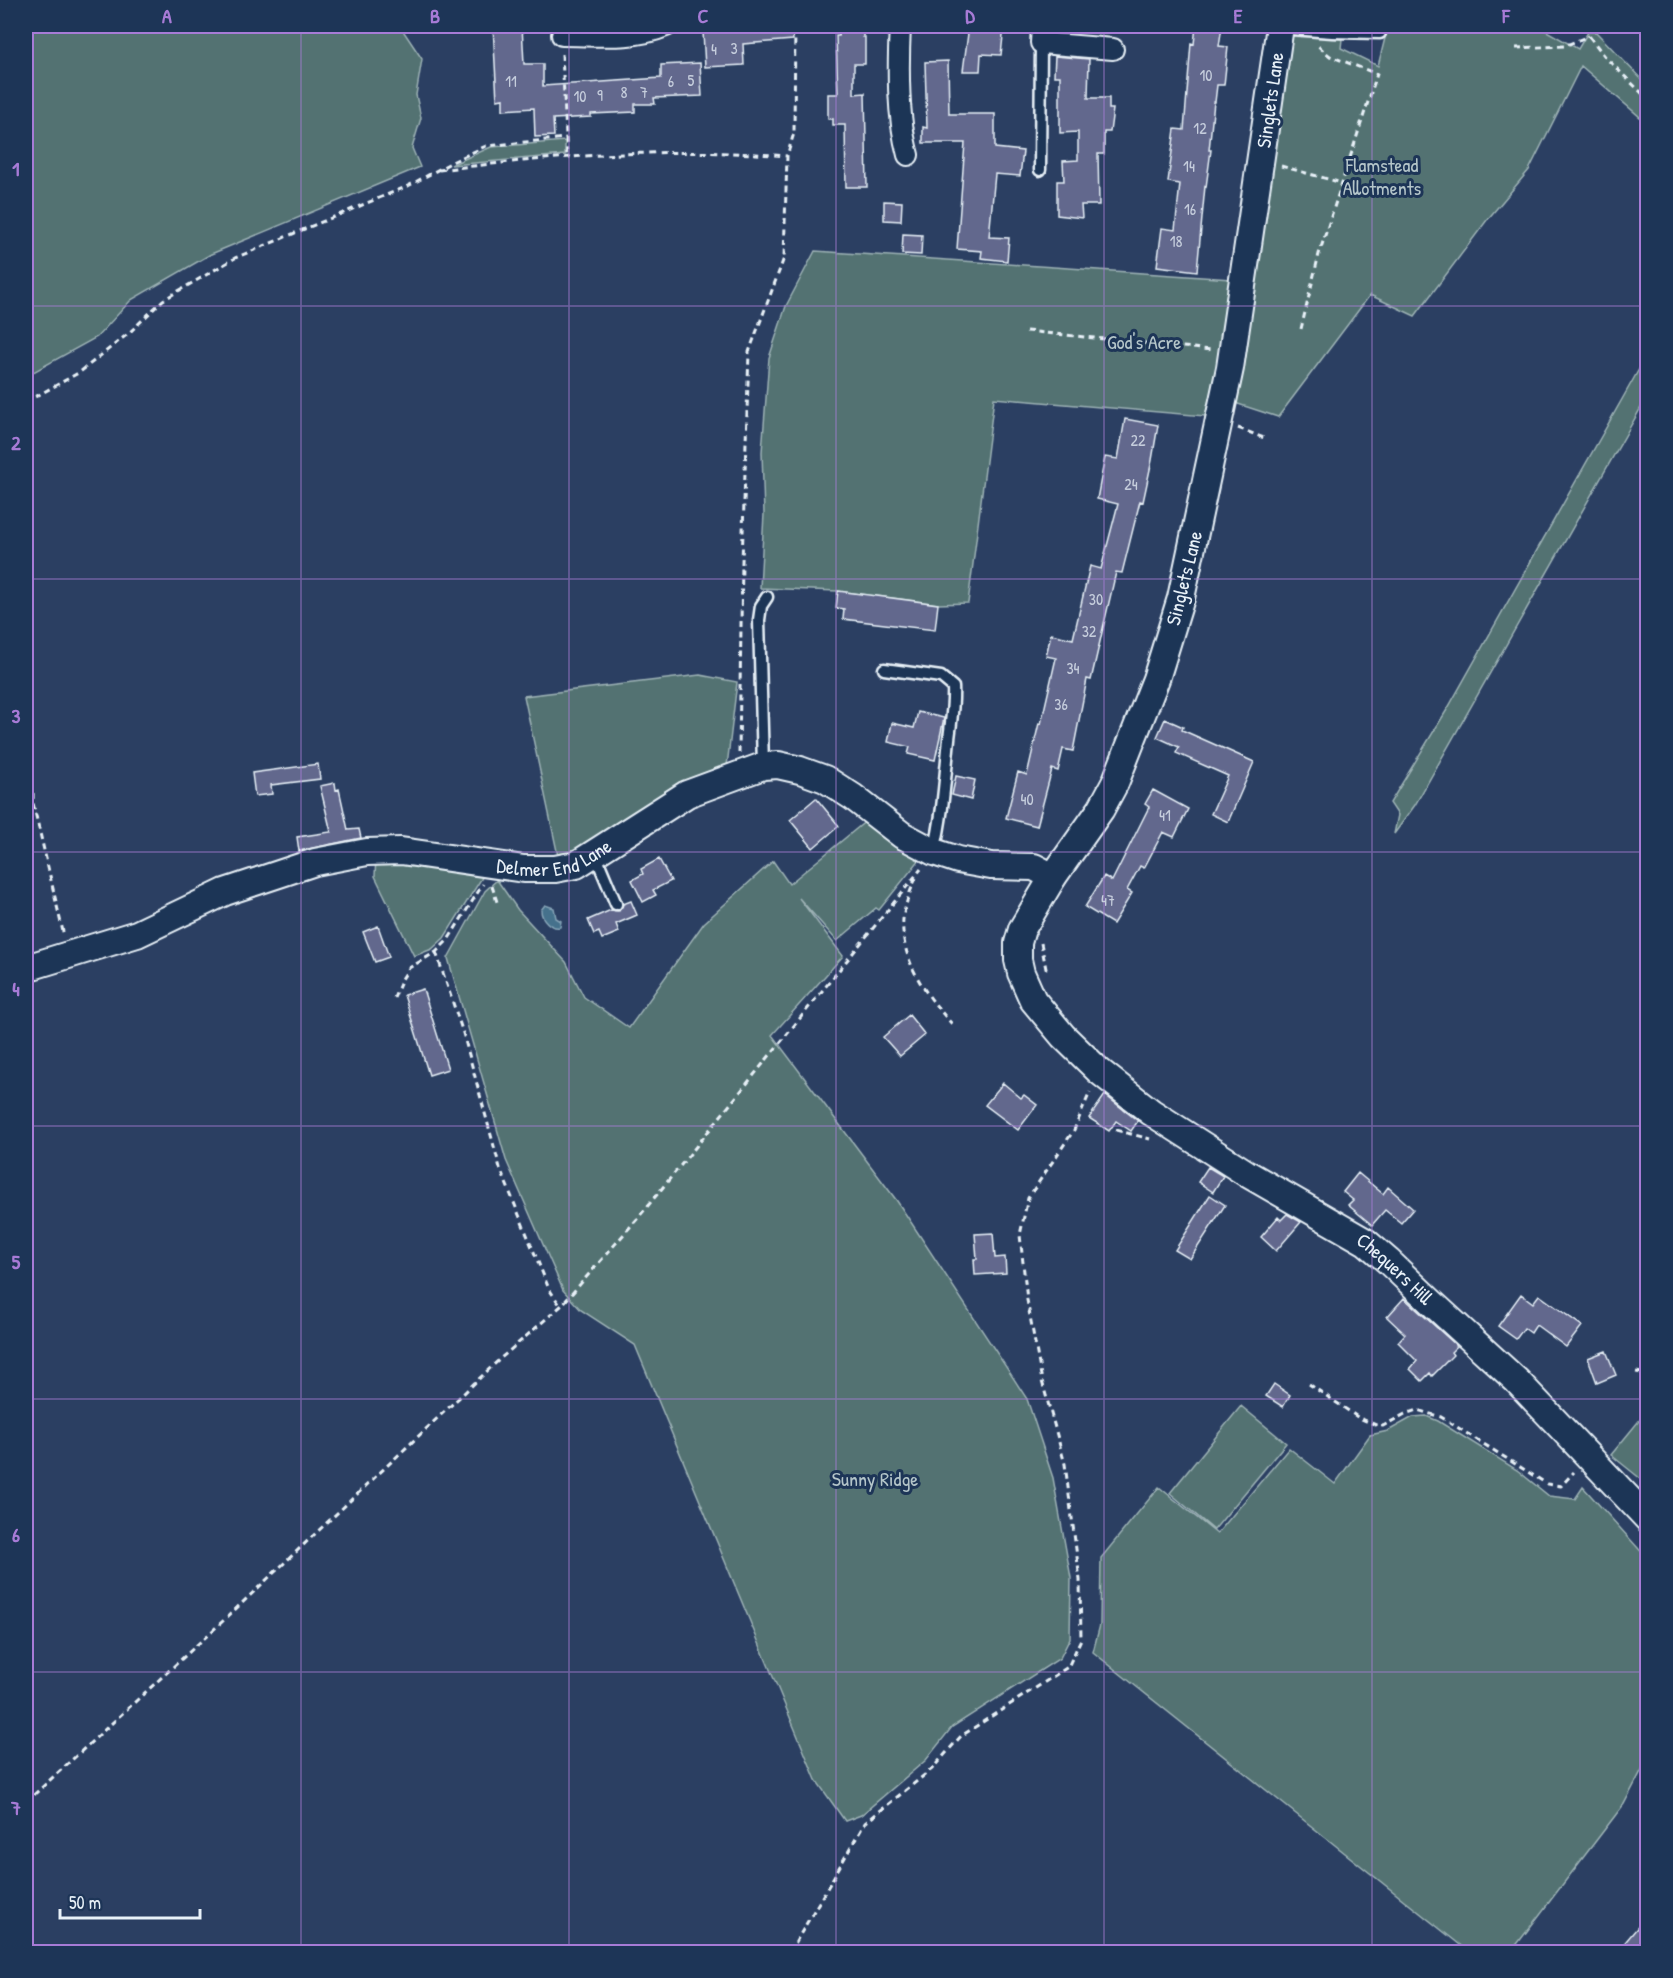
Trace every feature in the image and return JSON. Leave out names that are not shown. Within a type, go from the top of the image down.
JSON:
[{"type":"street","points":[[562,35],[598,30],[643,34],[666,26]]},
{"type":"street","points":[[900,26],[899,67],[902,119],[908,155]]},
{"type":"street","name":"Singlets Lane","points":[[1099,1071],[1063,1036],[1033,1000],[1021,974],[1018,943],[1028,917],[1053,877],[1097,816],[1115,783],[1156,679],[1181,598],[1230,368],[1280,27]]},
{"type":"street","points":[[1042,34],[1113,49]]},
{"type":"street","name":"Delmer End Lane","points":[[26,968],[137,934],[225,892],[315,862],[367,852],[401,851],[492,871],[555,869],[576,864],[687,794],[763,766],[778,765],[825,779],[902,835],[934,852],[991,867],[1034,867],[1053,877]]},
{"type":"street","name":"Chequers Hill","points":[[1099,1071],[1151,1112],[1205,1148],[1366,1242],[1517,1381],[1647,1519]]},
{"type":"lane","points":[[1280,27],[1332,32],[1380,33]]},
{"type":"lane","points":[[1040,170],[1042,34]]},
{"type":"lane","points":[[763,766],[759,620],[761,606],[767,597]]},
{"type":"lane","points":[[884,669],[941,677],[953,687],[954,703],[939,831],[934,852]]},
{"type":"lane","points":[[594,854],[616,904]]},
{"type":"path","points":[[735,775],[739,756],[741,597],[749,352],[784,258],[788,156],[794,133],[795,26]]},
{"type":"path","points":[[1591,26],[1589,36],[1607,59],[1647,99]]},
{"type":"path","points":[[562,35],[567,157]]},
{"type":"path","points":[[1516,48],[1564,46],[1589,36]]},
{"type":"path","points":[[1301,329],[1319,254],[1377,74],[1330,56],[1314,43]]},
{"type":"path","points":[[26,402],[80,372],[129,333],[164,300],[235,258],[408,186],[486,146],[566,138]]},
{"type":"path","points":[[435,171],[567,157],[738,152],[788,156]]},
{"type":"path","points":[[1261,161],[1342,183]]},
{"type":"path","points":[[1026,331],[1221,351]]},
{"type":"path","points":[[1218,425],[1246,430],[1264,438]]},
{"type":"path","points":[[33,793],[33,803],[68,955]]},
{"type":"path","points":[[492,871],[498,904]]},
{"type":"path","points":[[394,998],[409,968],[436,952],[448,940],[492,871]]},
{"type":"path","points":[[26,1802],[223,1621],[501,1358],[561,1306],[638,1218],[917,874],[903,918],[903,936],[920,982],[930,1001],[951,1024]]},
{"type":"path","points":[[1040,936],[1047,976]]},
{"type":"path","points":[[436,952],[464,1033],[500,1168],[549,1289],[561,1306]]},
{"type":"path","points":[[790,1953],[865,1823],[932,1769],[961,1736],[1068,1667],[1081,1639],[1080,1580],[1065,1464],[1042,1381],[1027,1300],[1020,1235],[1028,1198],[1074,1130],[1099,1071]]},
{"type":"path","points":[[1116,1130],[1150,1139],[1158,1144]]},
{"type":"path","points":[[1636,1372],[1647,1374]]},
{"type":"path","points":[[1309,1384],[1359,1418],[1376,1425],[1383,1426],[1417,1410],[1442,1417],[1547,1484],[1556,1487],[1561,1486],[1589,1456]]},
{"type":"green space","points":[[26,26],[400,26],[422,59],[416,95],[421,118],[412,148],[420,167],[211,254],[131,300],[97,337],[28,375],[26,369]]},
{"type":"green space","name":"Flamstead Allotments","points":[[1388,26],[1538,26],[1578,49],[1588,32],[1596,32],[1647,85],[1647,123],[1581,66],[1529,170],[1487,220],[1415,316],[1370,295],[1278,417],[1235,403],[1271,176],[1290,36],[1342,39],[1341,48],[1378,66]]},
{"type":"green space","points":[[565,141],[565,155],[451,165],[491,147]]},
{"type":"green space","name":"God's Acre","points":[[815,251],[1231,279],[1221,351],[1205,416],[994,398],[968,603],[938,604],[838,591],[760,588],[764,514],[762,452],[769,358],[786,306]]},
{"type":"green space","points":[[1647,355],[1647,397],[1415,805],[1394,834],[1398,815],[1390,803],[1448,708]]},
{"type":"green space","points":[[700,675],[737,682],[727,766],[677,788],[571,855],[558,856],[524,696]]},
{"type":"green space","name":"Sunny Ridge","points":[[866,821],[921,858],[879,910],[876,908],[837,941],[799,898],[843,956],[772,1035],[897,1201],[1027,1399],[1053,1478],[1071,1578],[1070,1638],[1060,1658],[952,1727],[926,1760],[861,1815],[845,1821],[816,1780],[635,1345],[581,1310],[563,1290],[506,1160],[448,958],[485,891],[497,880],[518,910],[566,962],[584,997],[629,1028],[704,923],[773,861],[789,884]]},
{"type":"green space","points":[[376,857],[481,872],[483,876],[444,938],[432,949],[414,956],[375,876]]},
{"type":"green space","points":[[1241,1406],[1286,1443],[1214,1530],[1170,1493]]},
{"type":"green space","points":[[1647,1411],[1648,1481],[1646,1483],[1611,1455]]},
{"type":"green space","points":[[1426,1416],[1438,1421],[1517,1470],[1549,1496],[1575,1499],[1583,1487],[1647,1558],[1647,1760],[1624,1804],[1511,1952],[1469,1952],[1093,1652],[1100,1625],[1101,1558],[1159,1487],[1217,1534],[1289,1448],[1335,1484],[1370,1435],[1388,1431],[1413,1417]]},
{"type":"water","points":[[545,905],[554,908],[556,918],[561,921],[560,927],[550,925],[545,920],[541,910]]},
{"type":"building","points":[[493,26],[522,26],[524,64],[543,64],[543,86],[661,78],[661,65],[700,63],[702,96],[654,98],[655,104],[635,104],[635,112],[553,119],[554,136],[535,137],[534,108],[503,110],[503,99],[497,100]]},
{"type":"building","points":[[748,26],[792,26],[793,40],[743,44],[744,65],[705,67],[703,32],[748,30]]},
{"type":"building","points":[[839,26],[863,26],[863,37],[865,37],[865,64],[854,64],[854,94],[865,93],[867,187],[846,187],[845,125],[833,125],[833,119],[828,119],[828,94],[838,94],[836,36],[839,36]]},
{"type":"building","points":[[969,26],[1004,26],[1001,55],[981,54],[980,71],[963,71]]},
{"type":"building","points":[[1196,26],[1222,26],[1219,46],[1228,47],[1224,85],[1217,85],[1214,102],[1209,150],[1211,150],[1205,186],[1197,271],[1157,266],[1162,228],[1175,230],[1180,184],[1168,182],[1175,129],[1184,130],[1191,43],[1194,44]]},
{"type":"building","points":[[1055,56],[1089,59],[1088,98],[1109,98],[1109,109],[1113,109],[1110,132],[1104,132],[1104,154],[1098,154],[1099,205],[1081,205],[1082,218],[1057,215],[1057,181],[1064,181],[1063,161],[1078,160],[1078,132],[1060,133],[1060,76],[1054,76]]},
{"type":"building","points":[[948,61],[949,114],[995,114],[995,148],[1023,151],[1020,176],[995,174],[989,237],[1009,238],[1007,261],[981,258],[982,251],[957,249],[965,143],[923,143],[923,127],[927,128],[925,62]]},
{"type":"building","points":[[884,201],[902,202],[901,221],[884,220]]},
{"type":"building","points":[[903,234],[922,235],[921,255],[902,254]]},
{"type":"building","points":[[1125,419],[1158,425],[1143,502],[1140,501],[1122,573],[1116,572],[1091,680],[1087,679],[1073,751],[1063,749],[1058,771],[1052,769],[1037,826],[1006,818],[1018,772],[1027,775],[1039,723],[1041,724],[1056,658],[1046,656],[1051,634],[1073,639],[1090,566],[1101,569],[1118,504],[1097,499],[1105,457],[1118,459]]},
{"type":"building","points":[[838,591],[938,604],[935,630],[843,619],[844,609],[836,608]]},
{"type":"building","points":[[918,712],[944,718],[935,760],[908,754],[910,747],[888,742],[892,723],[914,728]]},
{"type":"building","points":[[1165,719],[1183,727],[1182,730],[1254,762],[1228,822],[1211,814],[1228,776],[1176,753],[1179,747],[1157,737]]},
{"type":"building","points":[[318,764],[320,779],[271,785],[272,794],[255,796],[252,773]]},
{"type":"building","points":[[956,776],[975,780],[971,800],[952,795]]},
{"type":"building","points":[[335,783],[336,790],[339,789],[348,830],[359,829],[361,838],[299,851],[297,837],[331,832],[320,786]]},
{"type":"building","points":[[1153,790],[1188,809],[1174,837],[1163,832],[1144,868],[1140,866],[1127,890],[1132,893],[1113,924],[1085,907],[1104,876],[1112,881],[1149,807],[1145,804]]},
{"type":"building","points":[[816,798],[839,826],[813,848],[790,820]]},
{"type":"building","points":[[659,859],[671,881],[653,890],[656,895],[643,902],[632,880],[643,874],[641,869]]},
{"type":"building","points":[[631,901],[637,915],[616,924],[619,932],[602,939],[599,932],[594,934],[588,920],[611,910],[619,911],[623,904]]},
{"type":"building","points":[[378,926],[389,957],[375,962],[363,932]]},
{"type":"building","points":[[423,989],[448,1069],[429,1075],[404,995]]},
{"type":"building","points":[[909,1015],[925,1035],[900,1056],[883,1037]]},
{"type":"building","points":[[1003,1083],[1021,1098],[1024,1095],[1037,1105],[1018,1130],[985,1105]]},
{"type":"building","points":[[1105,1095],[1138,1121],[1131,1131],[1116,1121],[1109,1131],[1089,1118]]},
{"type":"building","points":[[1208,1167],[1223,1176],[1213,1192],[1198,1182]]},
{"type":"building","points":[[1358,1173],[1383,1194],[1388,1187],[1413,1209],[1401,1223],[1385,1210],[1372,1225],[1348,1205],[1353,1200],[1343,1192]]},
{"type":"building","points":[[1210,1195],[1225,1205],[1190,1259],[1175,1250]]},
{"type":"building","points":[[1287,1214],[1301,1222],[1276,1251],[1261,1237],[1278,1217],[1281,1220]]},
{"type":"building","points":[[993,1233],[995,1258],[1005,1257],[1006,1273],[975,1275],[974,1259],[977,1259],[975,1234]]},
{"type":"building","points":[[1521,1294],[1533,1303],[1539,1295],[1582,1326],[1566,1347],[1536,1325],[1531,1333],[1524,1328],[1516,1339],[1498,1326]]},
{"type":"building","points":[[1404,1298],[1457,1346],[1451,1352],[1453,1355],[1432,1376],[1430,1373],[1422,1381],[1410,1369],[1417,1361],[1398,1342],[1405,1334],[1387,1317]]},
{"type":"building","points":[[1606,1351],[1616,1375],[1597,1383],[1588,1358]]},
{"type":"building","points":[[1274,1384],[1290,1395],[1283,1407],[1266,1396]]},
{"type":"building","points":[[1647,1916],[1647,1953],[1616,1953]]}]
